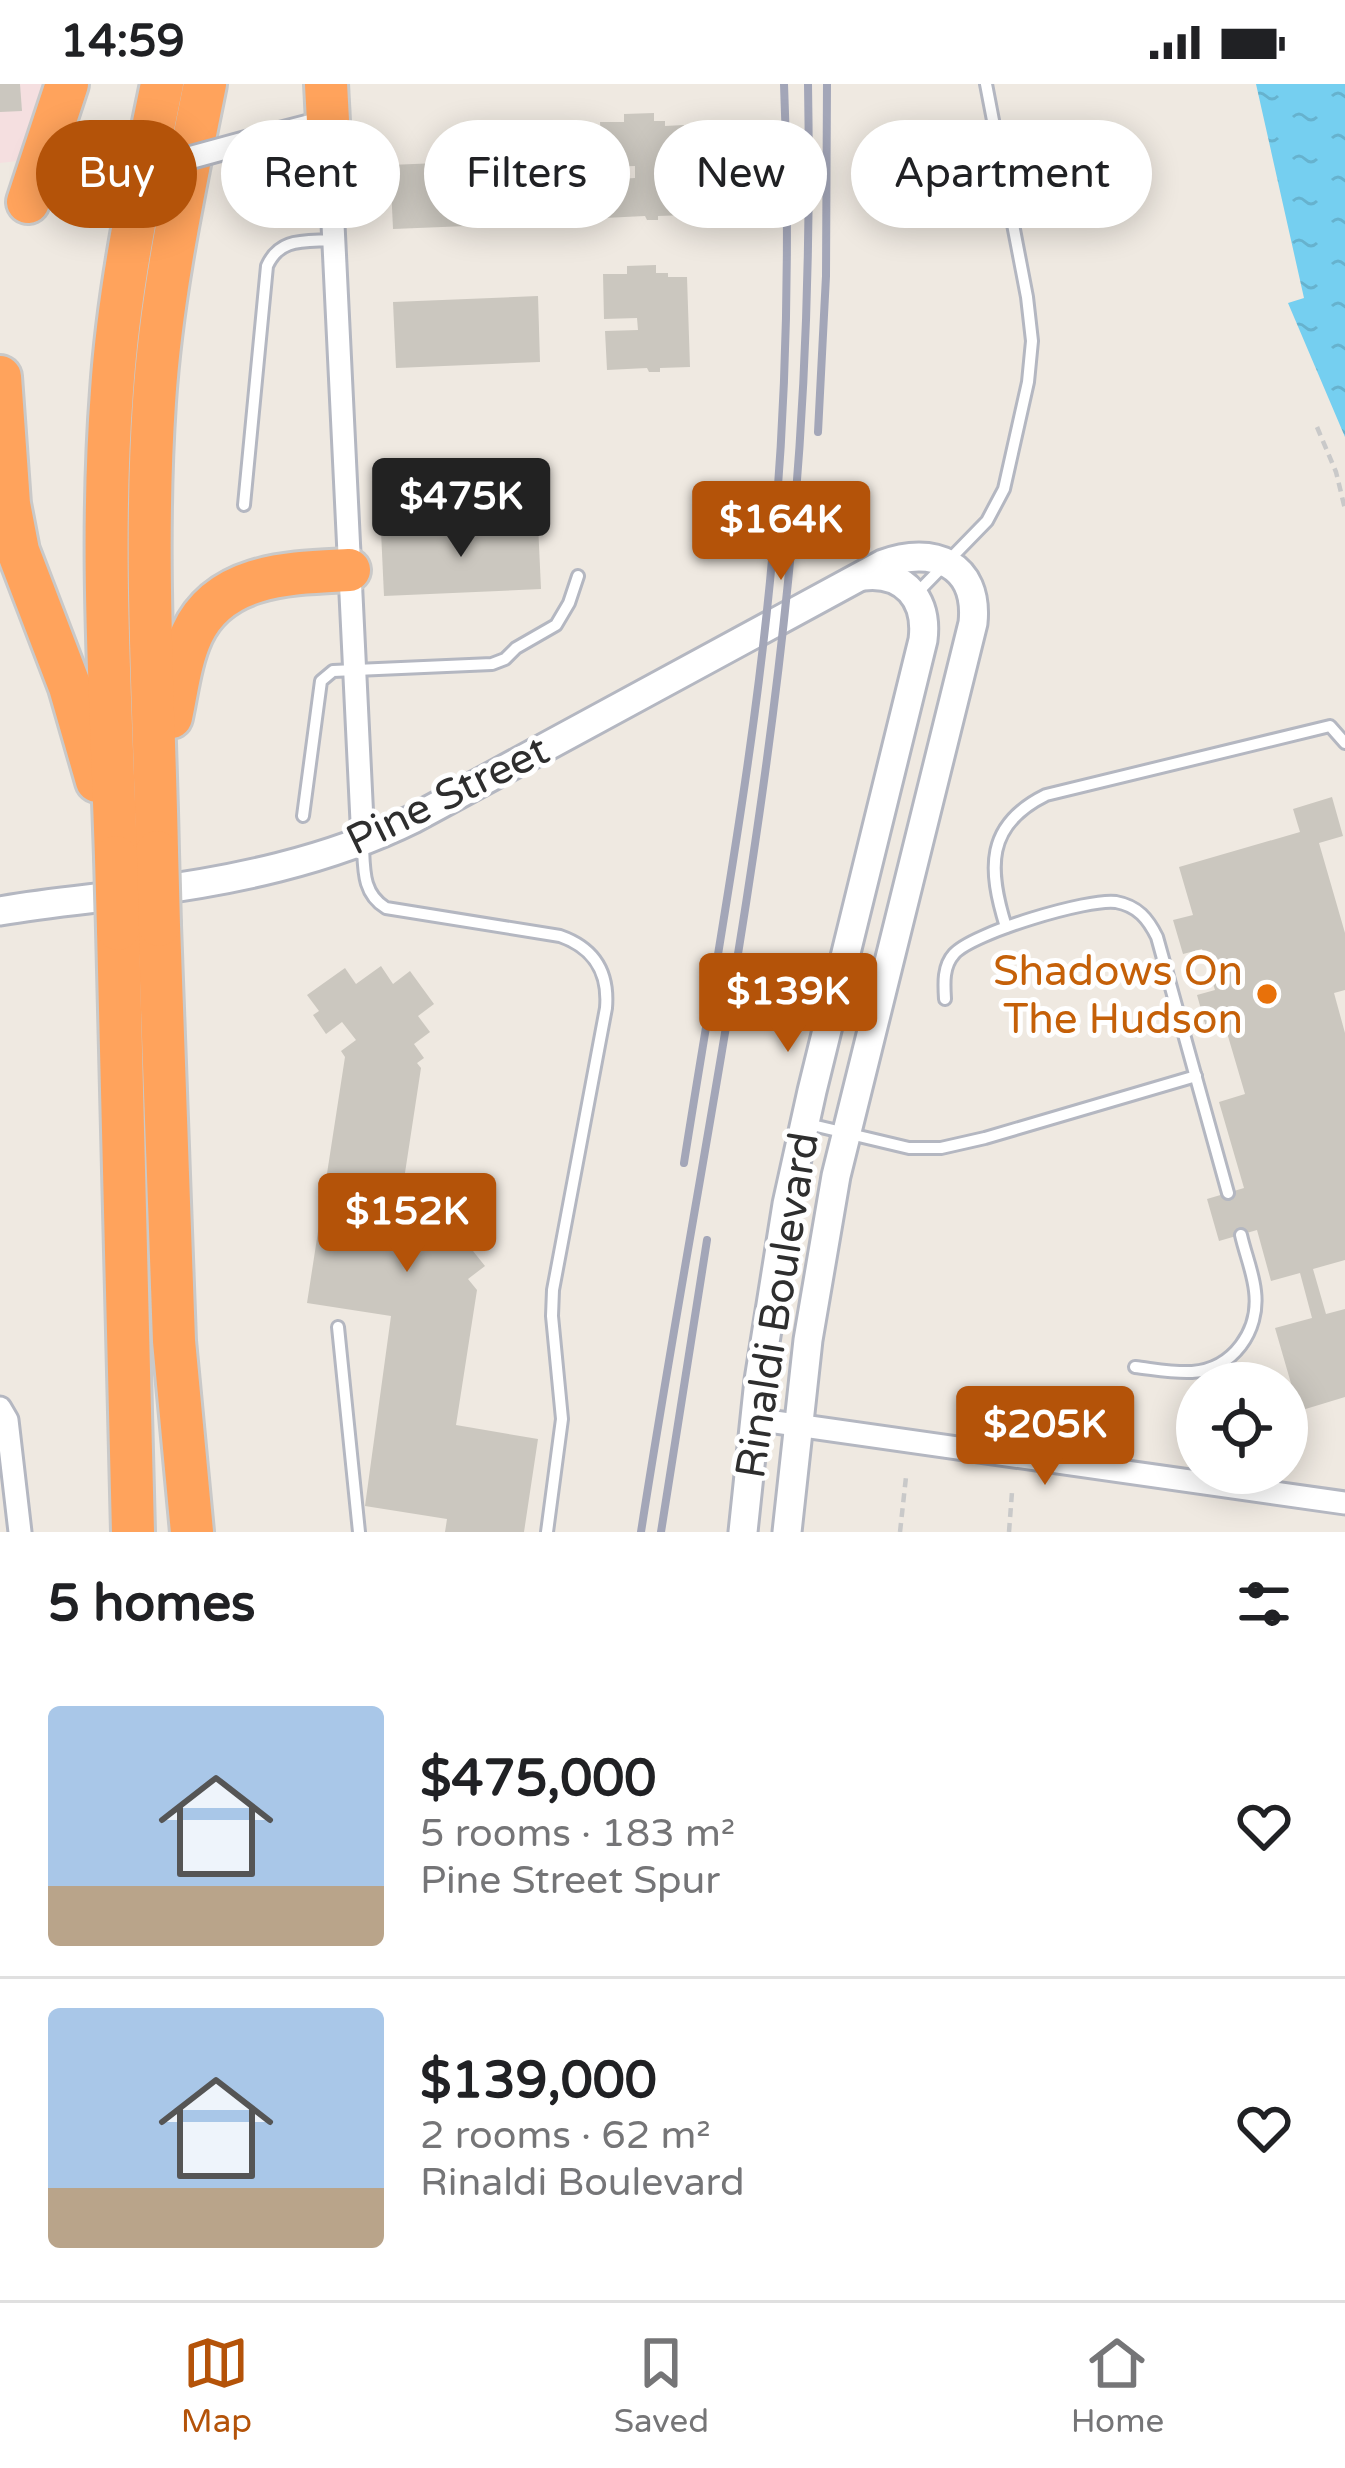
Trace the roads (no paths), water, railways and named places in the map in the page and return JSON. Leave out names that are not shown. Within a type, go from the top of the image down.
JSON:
[{"type":"highway","points":[[30,202],[67,84]]},
{"type":"highway","points":[[144,845],[107,535],[109,437],[123,289],[162,84]]},
{"type":"highway","points":[[133,1532],[138,927],[154,397],[172,249],[205,84]]},
{"type":"highway","points":[[0,377],[9,504],[19,551],[76,706],[144,845]]},
{"type":"highway","points":[[144,845],[186,650],[203,614],[238,587],[266,578],[350,570]]},
{"type":"highway","points":[[138,927],[192,1532]]},
{"type":"street","points":[[30,202],[266,137],[327,102],[363,842]]},
{"type":"street","points":[[859,577],[908,556],[947,562]]},
{"type":"street","name":"Rinaldi Boulevard","points":[[787,1532],[818,1271],[846,1133],[973,623],[970,591],[947,562]]},
{"type":"street","points":[[859,577],[889,577],[915,595]]},
{"type":"street","name":"Pine Street","points":[[0,911],[176,888],[363,842],[859,577]]},
{"type":"street","name":"Rinaldi Boulevard","points":[[743,1532],[772,1286],[804,1123],[923,640],[924,616],[915,595]]},
{"type":"street","points":[[0,1408],[7,1420],[20,1532]]},
{"type":"street","points":[[754,1419],[1345,1502]]},
{"type":"lane","points":[[915,595],[987,520],[1004,489],[1031,363],[1029,309],[986,84]]},
{"type":"lane","points":[[244,505],[267,266],[274,251],[288,243],[333,241]]},
{"type":"lane","points":[[303,816],[321,681],[333,671],[492,664],[505,659],[556,625],[578,576]]},
{"type":"lane","points":[[1006,927],[993,870],[997,844],[1009,819],[1024,806],[1046,795],[1330,726],[1345,743]]},
{"type":"lane","points":[[363,842],[365,882],[370,894],[386,908],[560,936],[586,949],[604,973],[606,1008],[553,1290],[562,1419],[547,1532]]},
{"type":"lane","points":[[945,999],[947,965],[956,952],[1006,927],[1091,904],[1132,907],[1148,919],[1157,938],[1228,1193]]},
{"type":"lane","points":[[804,1123],[909,1148],[941,1148],[1196,1076]]},
{"type":"lane","points":[[1135,1367],[1194,1372],[1217,1366],[1235,1353],[1249,1334],[1256,1312],[1240,1235]]},
{"type":"lane","points":[[338,1328],[358,1532]]},
{"type":"water","points":[[1256,84],[1345,84],[1345,437],[1288,303],[1304,298]]},
{"type":"railway","points":[[684,1163],[745,780],[773,549],[786,317],[784,84]]},
{"type":"railway","points":[[641,1532],[775,701],[803,396],[808,84]]},
{"type":"railway","points":[[818,432],[826,276],[827,84]]},
{"type":"railway","points":[[661,1532],[707,1240]]},
{"type":"place","name":"Shadows On The Hudson","points":[[1267,994]]}]
